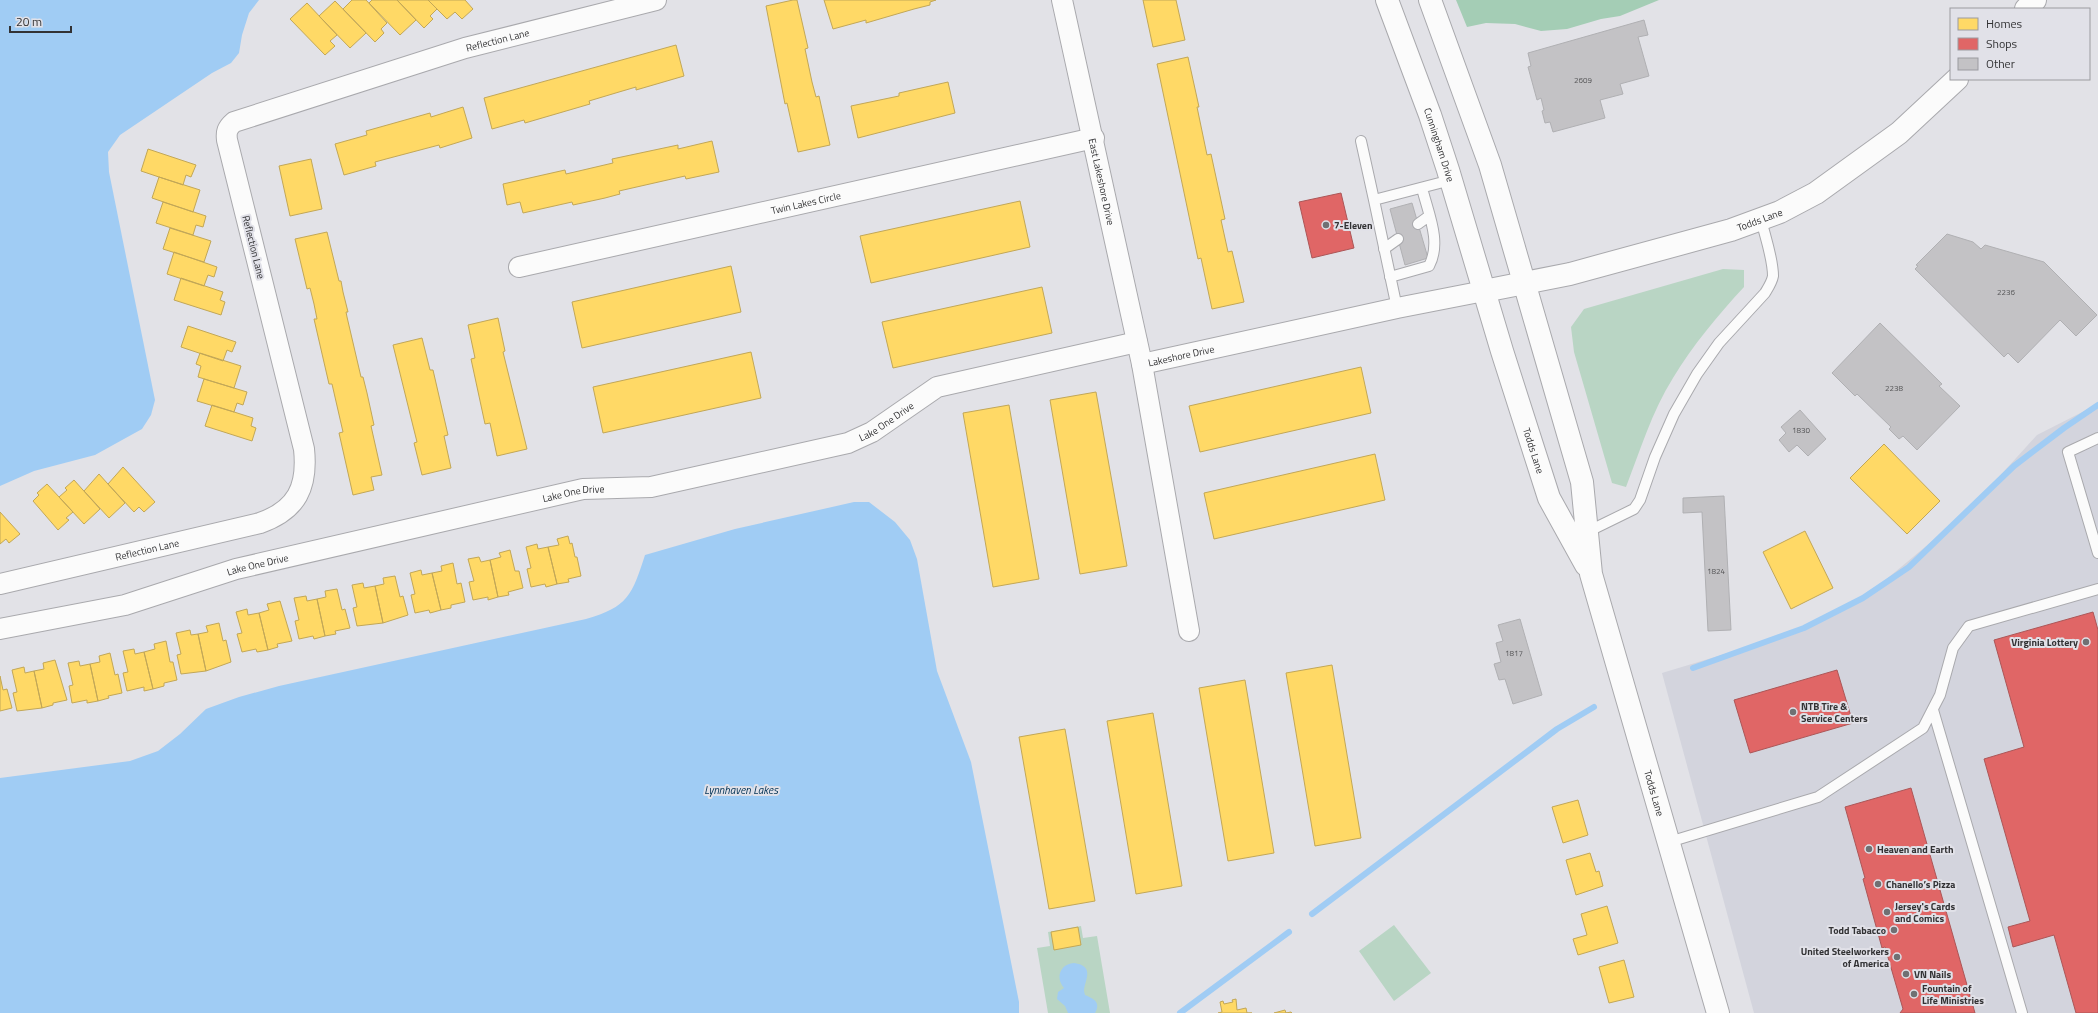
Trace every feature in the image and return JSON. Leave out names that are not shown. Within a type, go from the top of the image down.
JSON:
[{"type":"main road","name":"Cunningham Drive","points":[[1387,0],[1430,116],[1484,291]]},
{"type":"main road","points":[[1430,0],[1475,120],[1524,284]]},
{"type":"main road","points":[[2027,8],[2035,0]]},
{"type":"main road","name":"Todds Lane","points":[[1591,574],[1549,498],[1484,291],[1570,274],[1683,244],[1760,219],[1799,203],[1816,193],[1899,133],[1956,80]]},
{"type":"main road","name":"Todds Lane","points":[[1524,284],[1582,482],[1591,574],[1718,1013]]},
{"type":"street","name":"Reflection Lane","points":[[0,584],[260,523],[283,513],[291,506],[298,494],[304,480],[306,466],[304,449],[227,140],[226,132],[229,126],[234,122],[466,48],[656,0]]},
{"type":"street","name":"East Lakeshore Drive","points":[[1062,0],[1094,138],[1142,364]]},
{"type":"street","name":"Twin Lakes Circle","points":[[519,267],[1094,138]]},
{"type":"street","name":"Lakeshore Drive","points":[[1188,631],[1142,364],[1397,308],[1484,291]]},
{"type":"street","name":"Lake One Drive","points":[[0,629],[125,605],[236,569],[583,489],[651,487],[848,443],[860,439],[872,432],[937,387],[1137,342]]},
{"type":"lane","points":[[1361,142],[1397,308]]},
{"type":"lane","points":[[1374,200],[1451,180]]},
{"type":"lane","points":[[1390,278],[1429,266],[1434,257],[1435,242],[1422,188]]},
{"type":"lane","points":[[1418,224],[1429,216]]},
{"type":"lane","points":[[1587,532],[1634,509],[1640,500],[1657,452],[1674,414],[1697,374],[1719,343],[1765,293],[1770,284],[1772,276],[1771,263],[1760,219]]},
{"type":"lane","points":[[1384,249],[1398,239]]},
{"type":"lane","points":[[2098,438],[2068,452],[2098,553]]},
{"type":"lane","points":[[1669,842],[1818,797],[1923,728],[1940,695],[1953,648],[1969,626],[2098,589]]},
{"type":"lane","points":[[1933,710],[2022,1013]]},
{"type":"shaded area","points":[[2098,404],[2098,1013],[1754,1013],[1662,673],[1787,635],[1871,592],[1967,512],[2037,435]]},
{"type":"green space","points":[[1456,0],[1659,0],[1620,16],[1601,19],[1567,29],[1541,31],[1515,24],[1486,23],[1467,27]]},
{"type":"green space","points":[[1723,269],[1744,270],[1744,287],[1706,331],[1673,378],[1653,417],[1626,487],[1612,483],[1574,352],[1571,327],[1584,309]]},
{"type":"green space","points":[[1394,925],[1431,973],[1394,1001],[1359,951]]},
{"type":"green space","points":[[1081,926],[1083,938],[1097,936],[1110,1013],[1048,1013],[1037,948],[1050,946],[1048,932]]},
{"type":"water","points":[[0,0],[259,0],[249,13],[242,35],[239,53],[231,63],[212,73],[120,135],[108,152],[109,172],[155,400],[151,415],[142,429],[95,455],[34,471],[0,486]]},
{"type":"water","name":"Lynnhaven Lakes","points":[[854,502],[869,502],[895,522],[910,540],[917,559],[937,671],[971,762],[1019,1002],[1019,1013],[0,1013],[0,778],[130,761],[158,751],[180,734],[206,709],[239,697],[279,686],[586,619],[611,610],[626,598],[632,590],[645,555],[735,529]]},
{"type":"water","points":[[1074,963],[1085,967],[1087,971],[1084,991],[1085,995],[1096,1001],[1097,1009],[1095,1013],[1068,1013],[1065,1006],[1057,999],[1058,992],[1064,988],[1060,980],[1060,972],[1065,966]]},
{"type":"building: Homes","points":[[352,0],[366,0],[387,23],[381,29],[384,33],[375,42],[343,9]]},
{"type":"building: Homes","points":[[372,0],[397,0],[416,20],[400,35],[369,3]]},
{"type":"building: Homes","points":[[397,0],[428,0],[437,9],[430,16],[433,19],[424,28]]},
{"type":"building: Homes","points":[[428,0],[465,0],[473,9],[462,19],[455,12],[447,19]]},
{"type":"building: Homes","points":[[797,0],[808,48],[805,49],[812,82],[816,97],[819,96],[830,145],[798,152],[787,103],[785,104],[766,6]]},
{"type":"building: Homes","points":[[824,0],[936,0],[930,2],[930,5],[866,23],[866,20],[833,29]]},
{"type":"building: Homes","points":[[1143,0],[1176,0],[1185,40],[1153,47]]},
{"type":"building: Homes","points":[[335,1],[366,33],[350,48],[319,16]]},
{"type":"building: Homes","points":[[307,3],[337,35],[330,41],[335,46],[325,55],[290,19]]},
{"type":"building: Homes","points":[[676,45],[684,76],[636,90],[636,87],[619,92],[589,101],[590,104],[525,123],[524,120],[492,129],[484,98]]},
{"type":"building: Homes","points":[[1188,57],[1199,107],[1197,107],[1207,155],[1211,154],[1225,219],[1221,220],[1228,252],[1232,251],[1244,302],[1212,309],[1201,258],[1198,259],[1157,64]]},
{"type":"building: Homes","points":[[948,82],[955,113],[858,138],[851,106],[899,96],[899,93]]},
{"type":"building: Homes","points":[[463,107],[472,138],[440,148],[439,145],[375,162],[376,166],[344,175],[335,144],[367,135],[366,131],[430,113],[431,117]]},
{"type":"building: Homes","points":[[712,141],[719,172],[686,179],[685,176],[619,191],[620,194],[605,198],[573,205],[572,202],[523,213],[520,202],[507,205],[503,184],[565,170],[566,174],[613,163],[612,159],[678,145],[678,149]]},
{"type":"building: Homes","points":[[148,149],[196,165],[191,177],[186,175],[183,185],[141,171]]},
{"type":"building: Homes","points":[[311,159],[322,209],[290,216],[279,166]]},
{"type":"building: Homes","points":[[159,177],[200,190],[193,212],[152,198]]},
{"type":"building: Homes","points":[[1020,201],[1030,247],[871,283],[860,236]]},
{"type":"building: Homes","points":[[163,202],[206,216],[203,227],[196,225],[193,235],[156,223]]},
{"type":"building: Homes","points":[[170,228],[211,241],[204,262],[163,249]]},
{"type":"building: Homes","points":[[327,232],[339,281],[341,281],[348,312],[346,312],[347,317],[361,377],[363,377],[367,393],[374,425],[371,426],[382,475],[371,477],[374,490],[353,495],[339,433],[343,432],[332,384],[329,384],[314,319],[317,319],[314,304],[310,288],[307,289],[295,239]]},
{"type":"building: Homes","points":[[174,252],[217,267],[214,277],[208,275],[204,286],[167,274]]},
{"type":"building: Homes","points":[[731,266],[741,312],[582,348],[572,302]]},
{"type":"building: Homes","points":[[181,278],[223,292],[220,300],[225,302],[221,315],[174,300]]},
{"type":"building: Homes","points":[[1042,287],[1052,333],[893,368],[882,322]]},
{"type":"building: Homes","points":[[498,318],[505,351],[503,352],[527,449],[497,456],[490,423],[485,424],[471,359],[475,358],[468,325]]},
{"type":"building: Homes","points":[[188,326],[236,342],[232,352],[227,350],[223,361],[181,347]]},
{"type":"building: Homes","points":[[422,338],[430,370],[433,370],[448,435],[444,436],[451,468],[422,475],[414,443],[417,442],[393,345]]},
{"type":"building: Homes","points":[[751,352],[761,398],[603,433],[593,387]]},
{"type":"building: Homes","points":[[200,353],[241,366],[234,388],[198,377],[201,366],[196,364]]},
{"type":"building: Homes","points":[[1361,367],[1371,413],[1200,452],[1189,406]]},
{"type":"building: Homes","points":[[204,379],[247,392],[243,405],[237,403],[234,412],[197,401]]},
{"type":"building: Homes","points":[[1096,392],[1127,566],[1080,574],[1050,400]]},
{"type":"building: Homes","points":[[212,405],[253,418],[251,426],[256,428],[252,441],[205,426]]},
{"type":"building: Homes","points":[[1009,405],[1039,579],[993,587],[963,413]]},
{"type":"building: Homes","points":[[1884,444],[1940,501],[1907,534],[1850,478]]},
{"type":"building: Homes","points":[[1375,454],[1385,500],[1214,539],[1204,493]]},
{"type":"building: Homes","points":[[123,467],[155,502],[144,512],[139,507],[134,512],[108,484]]},
{"type":"building: Homes","points":[[99,474],[125,503],[109,518],[84,491]]},
{"type":"building: Homes","points":[[74,480],[100,509],[84,524],[59,497],[67,490],[65,488]]},
{"type":"building: Homes","points":[[47,484],[73,512],[66,518],[69,520],[58,530],[33,501],[39,495],[37,493]]},
{"type":"building: Homes","points":[[0,512],[20,534],[9,543],[6,539],[0,544]]},
{"type":"building: Homes","points":[[1805,531],[1833,588],[1791,609],[1763,552]]},
{"type":"building: Homes","points":[[568,536],[570,544],[572,543],[575,557],[577,557],[581,576],[568,579],[569,582],[557,584],[548,547],[559,545],[557,539]]},
{"type":"building: Homes","points":[[537,544],[538,549],[548,547],[557,584],[546,587],[545,584],[531,587],[527,569],[531,568],[526,547]]},
{"type":"building: Homes","points":[[510,550],[515,571],[519,571],[523,588],[508,592],[509,595],[498,597],[490,560],[501,557],[499,553]]},
{"type":"building: Homes","points":[[479,557],[481,562],[490,560],[498,597],[488,600],[488,597],[473,600],[469,582],[474,581],[468,559]]},
{"type":"building: Homes","points":[[453,563],[457,584],[461,583],[465,602],[451,605],[451,608],[441,610],[432,573],[442,571],[441,566]]},
{"type":"building: Homes","points":[[421,570],[422,575],[432,573],[441,610],[430,613],[429,610],[415,613],[411,595],[415,594],[410,573]]},
{"type":"building: Homes","points":[[395,576],[400,597],[403,596],[408,615],[383,623],[375,586],[384,584],[383,578]]},
{"type":"building: Homes","points":[[363,583],[364,588],[375,586],[383,623],[357,626],[353,608],[357,607],[352,585]]},
{"type":"building: Homes","points":[[337,589],[342,610],[345,609],[350,628],[335,631],[336,634],[325,636],[317,599],[326,597],[325,591]]},
{"type":"building: Homes","points":[[306,596],[307,601],[317,599],[325,636],[314,639],[313,636],[299,639],[295,621],[299,620],[294,598]]},
{"type":"building: Homes","points":[[280,601],[292,641],[277,644],[278,647],[268,650],[259,613],[269,610],[267,604]]},
{"type":"building: Homes","points":[[247,609],[248,615],[259,613],[268,650],[257,652],[256,649],[242,652],[237,634],[242,633],[236,612]]},
{"type":"building: Homes","points":[[219,623],[223,641],[226,640],[231,662],[206,671],[198,634],[208,632],[206,626]]},
{"type":"building: Homes","points":[[190,630],[191,635],[198,634],[206,671],[181,674],[177,655],[181,654],[176,633]]},
{"type":"building: Homes","points":[[166,641],[170,662],[173,662],[177,680],[164,683],[164,686],[153,689],[144,652],[155,649],[154,644]]},
{"type":"building: Homes","points":[[134,649],[135,654],[144,652],[153,689],[144,691],[144,687],[127,691],[123,673],[128,672],[123,651]]},
{"type":"building: Homes","points":[[110,653],[115,675],[118,674],[122,693],[108,696],[109,698],[98,701],[90,664],[100,662],[99,656]]},
{"type":"building: Homes","points":[[55,660],[67,700],[53,703],[53,705],[42,708],[34,671],[44,669],[43,663]]},
{"type":"building: Homes","points":[[79,661],[80,666],[90,664],[98,701],[87,703],[87,700],[72,703],[69,686],[73,685],[68,663]]},
{"type":"building: Homes","points":[[1332,665],[1361,838],[1315,846],[1286,673]]},
{"type":"building: Homes","points":[[24,667],[25,673],[34,671],[42,708],[17,711],[13,693],[17,692],[12,670]]},
{"type":"building: Homes","points":[[0,676],[3,690],[7,689],[12,708],[0,711]]},
{"type":"building: Homes","points":[[1245,680],[1274,853],[1228,861],[1199,688]]},
{"type":"building: Homes","points":[[1153,713],[1182,886],[1136,894],[1107,721]]},
{"type":"building: Homes","points":[[1065,729],[1095,901],[1049,909],[1019,737]]},
{"type":"building: Homes","points":[[1578,800],[1588,835],[1563,843],[1552,807]]},
{"type":"building: Homes","points":[[1590,853],[1596,872],[1599,871],[1603,886],[1576,895],[1566,860]]},
{"type":"building: Homes","points":[[1607,906],[1618,943],[1578,955],[1573,939],[1587,935],[1581,914]]},
{"type":"building: Homes","points":[[1078,927],[1081,945],[1054,950],[1051,932]]},
{"type":"building: Homes","points":[[1624,960],[1634,997],[1609,1003],[1599,967]]},
{"type":"building: Homes","points":[[1236,999],[1237,1010],[1246,1008],[1247,1013],[1218,1013],[1222,1012],[1220,1002],[1223,1001],[1224,1004],[1233,1002],[1232,1000]]},
{"type":"building: Homes","points":[[1285,1010],[1286,1013],[1274,1013]]},
{"type":"building: Shops","name":"7-Eleven","points":[[1341,193],[1354,248],[1312,258],[1299,202]]},
{"type":"building: Shops","points":[[2093,612],[2098,630],[2098,1013],[2076,1013],[2054,935],[2013,947],[2008,927],[2030,921],[1984,759],[2024,747],[1994,640]]},
{"type":"building: Shops","name":"NTB Tire & Service Centers","points":[[1837,670],[1853,723],[1750,753],[1734,700]]},
{"type":"building: Shops","points":[[1911,788],[1975,1013],[1900,1013],[1903,1009],[1885,947],[1882,948],[1863,879],[1865,878],[1845,807]]},
{"type":"building: Other","points":[[1644,20],[1648,35],[1638,37],[1649,76],[1620,84],[1623,94],[1600,100],[1605,118],[1553,132],[1550,122],[1545,123],[1541,98],[1537,100],[1528,67],[1531,66],[1528,53]]},
{"type":"building: Other","points":[[1412,203],[1428,258],[1405,265],[1390,209]]},
{"type":"building: Other","points":[[1947,234],[1973,242],[1981,249],[1985,245],[2044,262],[2097,315],[2076,336],[2060,320],[2018,363],[2008,353],[2004,357],[1915,269],[1918,266],[1916,265]]},
{"type":"building: Other","points":[[1880,323],[1942,384],[1939,386],[1960,406],[1917,450],[1903,436],[1899,439],[1889,429],[1891,427],[1857,394],[1855,396],[1832,373]]},
{"type":"building: Other","points":[[1800,410],[1826,439],[1808,456],[1797,445],[1789,452],[1779,440],[1786,433],[1781,427]]},
{"type":"building: Other","points":[[1724,496],[1731,630],[1708,631],[1702,512],[1683,513],[1683,498]]},
{"type":"building: Other","points":[[1520,619],[1542,695],[1513,704],[1505,679],[1499,680],[1494,664],[1501,662],[1496,643],[1503,641],[1498,625]]},
{"type":"waterway","points":[[1693,668],[1804,628],[1863,598],[1909,567],[2014,466],[2064,428],[2098,405]]},
{"type":"waterway","points":[[1312,914],[1557,729],[1594,707]]},
{"type":"waterway","points":[[1180,1013],[1289,932]]},
{"type":"place","name":"7-Eleven","points":[[1326,225]]},
{"type":"place","name":"Virginia Lottery","points":[[2086,642]]},
{"type":"place","name":"NTB Tire & Service Centers","points":[[1793,712]]},
{"type":"place","name":"Heaven and Earth","points":[[1869,849]]},
{"type":"place","name":"Chanello’s Pizza","points":[[1878,884]]},
{"type":"place","name":"Jersey's Cards and Comics","points":[[1887,912]]},
{"type":"place","name":"Todd Tabacco","points":[[1894,930]]},
{"type":"place","name":"United Steelworkers of America","points":[[1897,957]]},
{"type":"place","name":"VN Nails","points":[[1906,974]]},
{"type":"place","name":"Fountain of Life Ministries","points":[[1914,994]]}]
